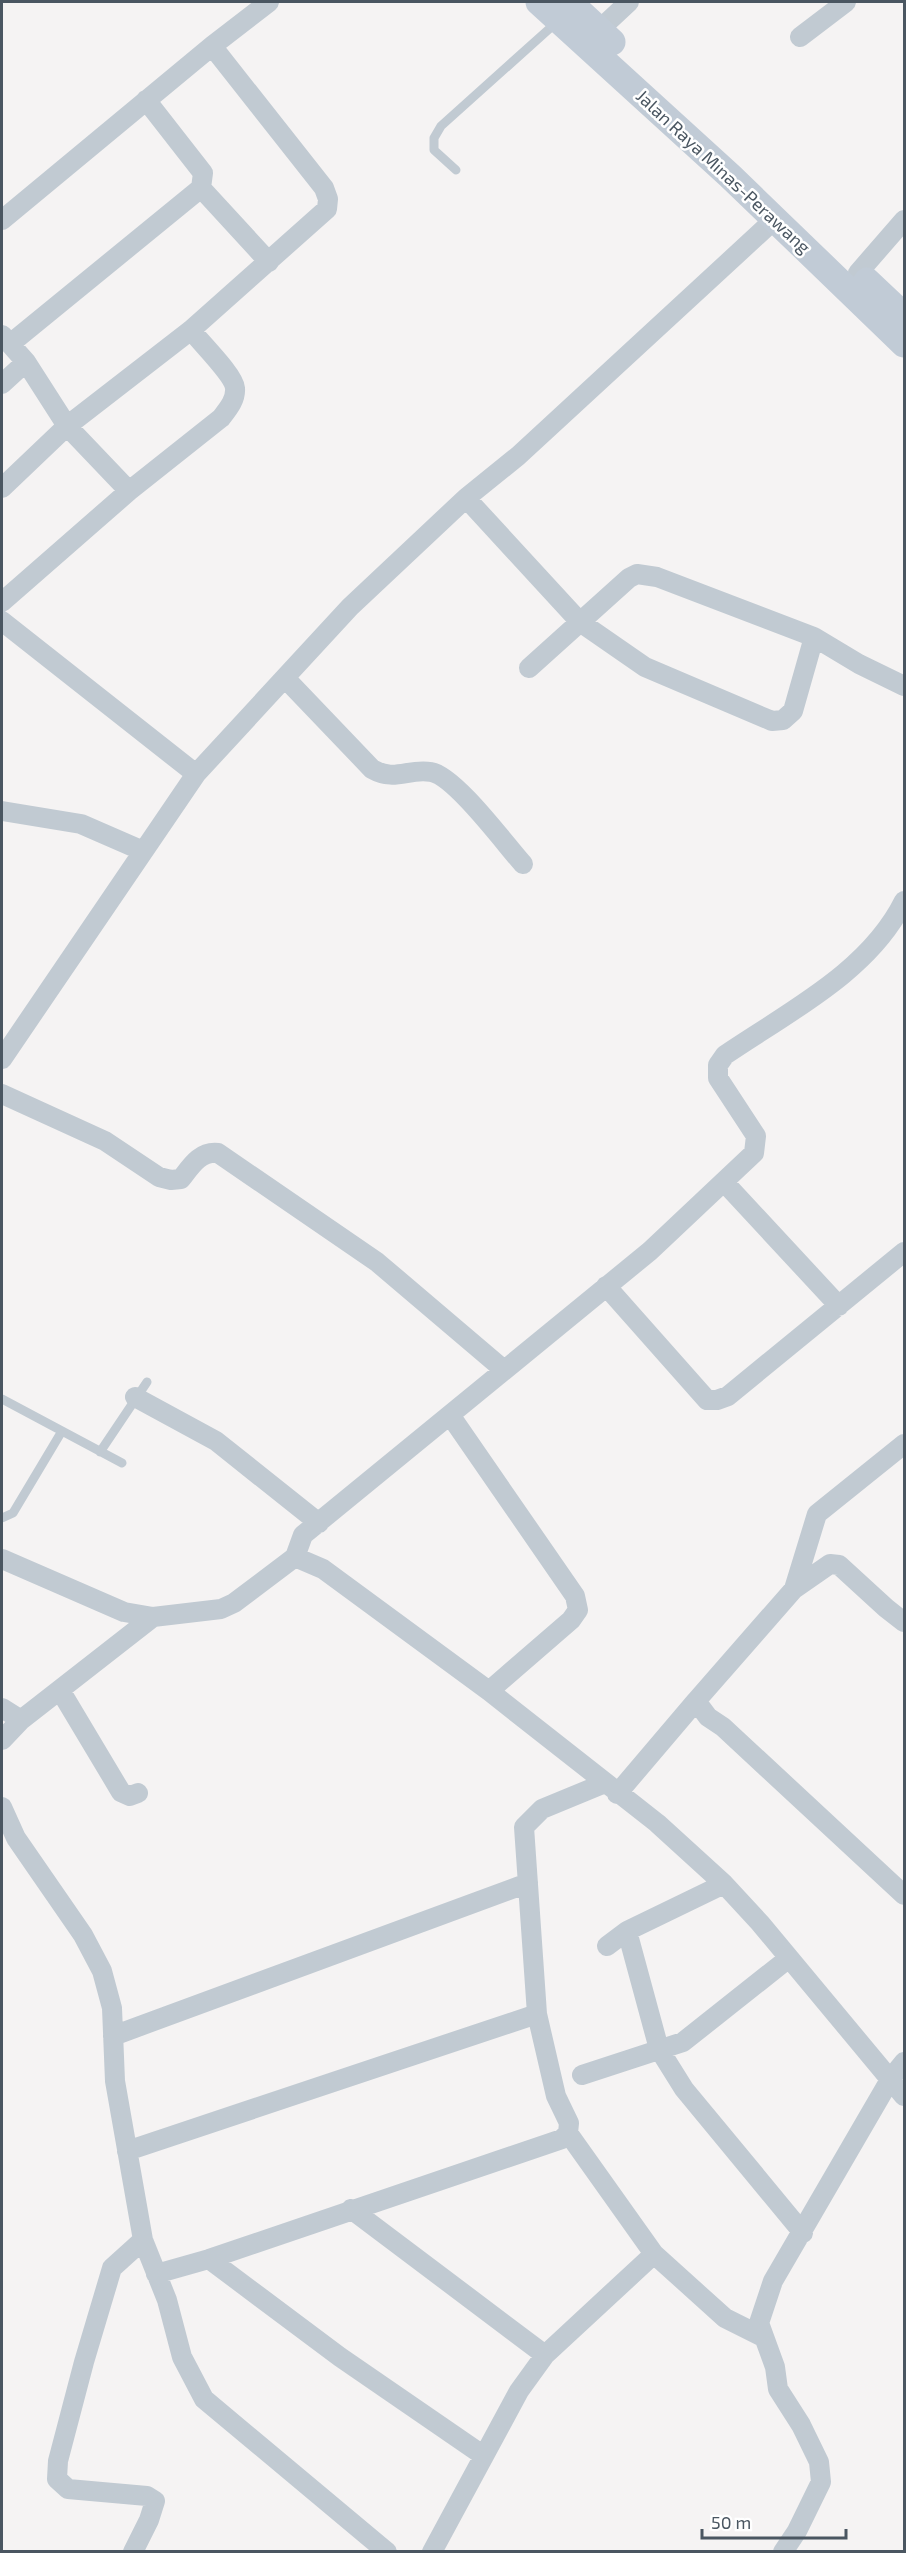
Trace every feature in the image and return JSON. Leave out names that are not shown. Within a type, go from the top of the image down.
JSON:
[{"type":"main road","name":"Jalan Raya Minas-Perawang","points":[[539,2],[564,10],[599,30],[904,316]]},
{"type":"main road","name":"Jalan Raya Minas-Perawang","points":[[564,10],[774,220],[904,344]]},
{"type":"street","points":[[2,220],[212,46],[269,2]]},
{"type":"street","points":[[599,30],[629,2]]},
{"type":"street","points":[[800,38],[846,2]]},
{"type":"street","points":[[2,488],[67,426],[191,330],[327,209],[328,199],[324,188],[212,46]]},
{"type":"street","points":[[129,490],[67,426],[26,362],[6,339],[201,188],[203,173],[146,100]]},
{"type":"street","points":[[201,188],[269,262]]},
{"type":"street","points":[[2,1059],[196,774],[350,607],[466,498],[518,456],[774,220]]},
{"type":"street","points":[[858,273],[904,220]]},
{"type":"street","points":[[2,602],[129,490],[221,418],[234,398],[234,382],[191,330]]},
{"type":"street","points":[[2,384],[26,362]]},
{"type":"street","points":[[466,498],[580,622],[645,667],[772,721],[783,720],[793,711],[814,637]]},
{"type":"street","points":[[529,668],[629,578],[648,574],[814,637],[859,664],[904,686]]},
{"type":"street","points":[[2,621],[196,774]]},
{"type":"street","points":[[285,678],[372,769],[382,774],[396,776],[432,772],[457,788],[523,864]]},
{"type":"street","points":[[2,811],[81,824],[143,851]]},
{"type":"street","points":[[2,1559],[124,1612],[153,1617],[220,1609],[234,1603],[295,1557],[303,1535],[650,1251],[754,1153],[756,1136],[718,1078],[718,1065],[725,1055],[840,977],[893,925],[904,901]]},
{"type":"street","points":[[2,1095],[105,1141],[159,1177],[171,1180],[181,1179],[199,1157],[210,1152],[218,1153],[377,1262],[504,1370]]},
{"type":"street","points":[[724,1182],[839,1306]]},
{"type":"street","points":[[606,1286],[707,1400],[717,1400],[728,1396],[904,1252]]},
{"type":"street","points":[[141,1390],[216,1441],[319,1523]]},
{"type":"street","points":[[450,1415],[575,1596],[578,1610],[571,1620],[489,1691]]},
{"type":"street","points":[[794,1589],[817,1514],[904,1444]]},
{"type":"street","points":[[295,1557],[323,1569],[489,1691],[657,1823],[724,1884],[789,1958],[904,2097]]},
{"type":"street","points":[[156,2274],[209,2259],[562,2139],[568,2133],[569,2123],[556,2096],[537,2014],[524,1827],[542,1809],[611,1789],[696,1701],[794,1589],[827,1565],[835,1563],[904,1622]]},
{"type":"street","points":[[2,1740],[21,1720],[153,1617]]},
{"type":"street","points":[[60,1690],[121,1792],[130,1796],[138,1793]]},
{"type":"street","points":[[696,1701],[708,1717],[723,1727],[904,1895]]},
{"type":"street","points":[[2,1708],[21,1720]]},
{"type":"street","points":[[2,1808],[16,1838],[83,1935],[102,1971],[112,2008],[115,2081],[143,2240],[167,2300],[182,2357],[204,2399],[382,2551]]},
{"type":"street","points":[[113,2036],[528,1883]]},
{"type":"street","points":[[607,1946],[627,1931],[724,1884]]},
{"type":"street","points":[[627,1931],[659,2049],[684,2089],[803,2233]]},
{"type":"street","points":[[582,2075],[683,2042],[789,1958]]},
{"type":"street","points":[[127,2151],[537,2014]]},
{"type":"street","points":[[783,2552],[797,2531],[821,2482],[819,2462],[801,2425],[778,2389],[775,2367],[759,2323],[773,2281],[891,2079],[904,2062]]},
{"type":"street","points":[[568,2133],[654,2254],[725,2318],[764,2337]]},
{"type":"street","points":[[351,2209],[545,2355]]},
{"type":"street","points":[[133,2552],[149,2520],[155,2501],[147,2496],[68,2489],[57,2479],[58,2461],[112,2268],[143,2240]]},
{"type":"street","points":[[432,2552],[519,2391],[545,2355],[654,2254]]},
{"type":"street","points":[[209,2259],[340,2357],[484,2456]]},
{"type":"lane","points":[[456,170],[434,150],[434,138],[441,126],[564,10]]},
{"type":"lane","points":[[100,1452],[141,1390]]},
{"type":"lane","points":[[2,1399],[122,1463]]},
{"type":"lane","points":[[2,1518],[13,1513],[62,1431]]}]
